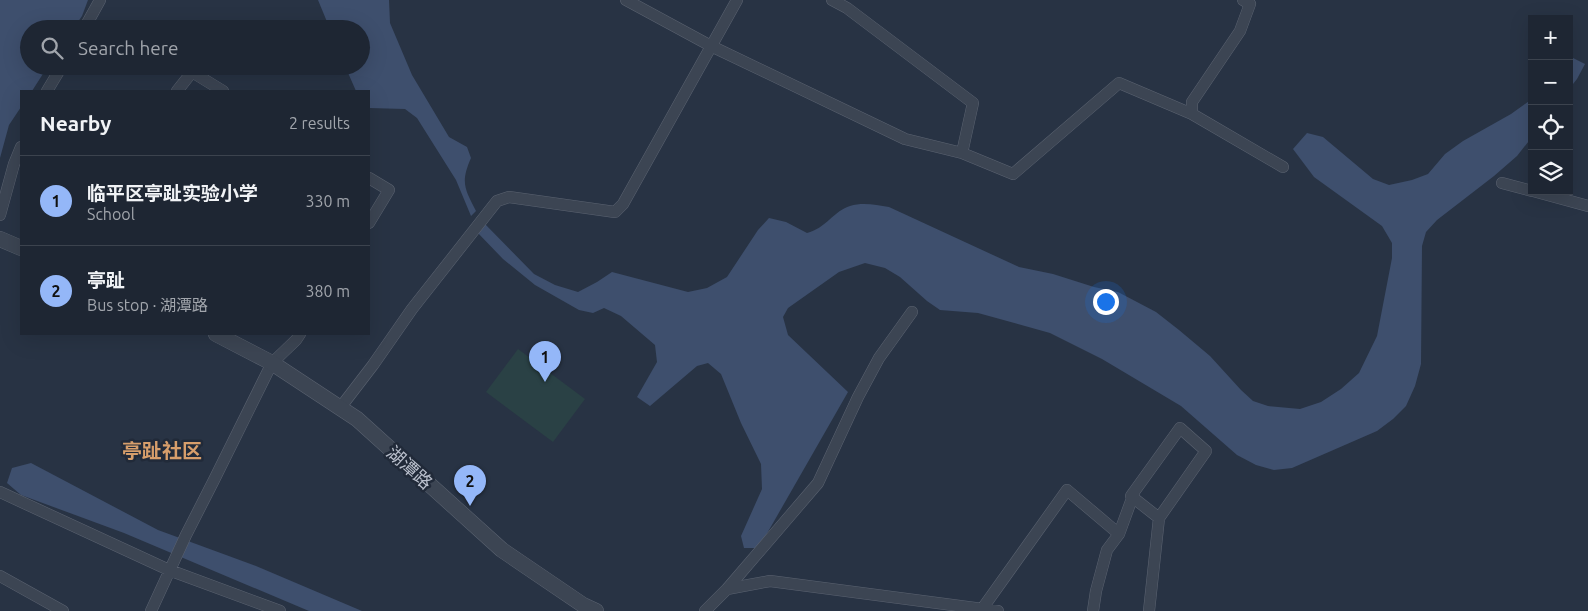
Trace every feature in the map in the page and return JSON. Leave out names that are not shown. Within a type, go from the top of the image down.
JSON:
[{"type":"street","points":[[89,20],[100,0]]},
{"type":"street","points":[[626,0],[712,46],[905,139],[962,153],[1013,174],[1119,84],[1192,114],[1283,167]]},
{"type":"street","points":[[340,408],[412,309],[497,201],[509,197],[615,212],[627,196],[737,0]]},
{"type":"street","points":[[832,0],[847,8],[973,103],[962,153]]},
{"type":"street","points":[[1192,114],[1192,102],[1240,31],[1248,1]]},
{"type":"street","points":[[47,90],[56,75]]},
{"type":"street","points":[[178,90],[190,75]]},
{"type":"street","points":[[197,75],[221,90]]},
{"type":"street","points":[[0,215],[20,149]]},
{"type":"street","points":[[370,179],[389,190],[370,221]]},
{"type":"street","points":[[1502,183],[1528,190]]},
{"type":"street","points":[[1548,195],[1588,206]]},
{"type":"street","points":[[0,239],[20,248]]},
{"type":"street","points":[[705,611],[727,589],[818,483],[858,397],[879,358],[912,312]]},
{"type":"street","name":"湖潭路","points":[[218,335],[272,363],[357,419],[502,550],[583,605],[596,611]]},
{"type":"street","points":[[151,611],[174,559],[272,363],[299,335]]},
{"type":"street","points":[[1093,611],[1096,591],[1107,550],[1119,534],[1134,494],[1180,428],[1206,451],[1159,518],[1149,611]]},
{"type":"street","points":[[982,609],[1067,490],[1119,534]]},
{"type":"street","points":[[0,492],[169,570],[280,611]]},
{"type":"street","points":[[1134,494],[1159,518]]},
{"type":"street","points":[[0,576],[62,611]]},
{"type":"street","points":[[727,589],[770,581],[998,611]]},
{"type":"green space","points":[[518,349],[585,399],[553,442],[486,392]]},
{"type":"water","points":[[0,0],[88,0],[79,20],[20,20],[20,75],[42,75],[33,90],[20,90],[20,108],[9,125],[0,158]]},
{"type":"water","points":[[318,0],[389,0],[390,23],[412,75],[449,137],[467,147],[471,158],[466,174],[465,186],[476,211],[471,216],[456,180],[417,118],[405,109],[370,108],[370,90],[356,90],[349,75],[370,75],[370,20],[326,20]]},
{"type":"water","points":[[1573,58],[1585,64],[1573,84]]},
{"type":"water","points":[[1528,102],[1528,142],[1517,156],[1437,220],[1426,232],[1422,246],[1421,364],[1415,386],[1406,406],[1377,431],[1292,468],[1274,470],[1256,465],[1237,455],[1181,406],[1102,359],[1050,333],[978,313],[940,310],[900,277],[885,268],[865,263],[839,272],[788,308],[783,317],[788,335],[848,392],[765,537],[756,548],[744,548],[741,536],[762,489],[761,464],[741,423],[721,374],[708,363],[697,366],[650,406],[637,397],[657,362],[655,345],[621,316],[604,308],[593,313],[579,310],[535,285],[503,259],[476,231],[483,222],[534,274],[555,285],[578,292],[612,272],[688,292],[707,288],[727,277],[758,230],[769,218],[786,222],[807,233],[819,228],[839,211],[850,206],[865,204],[889,207],[1019,267],[1053,274],[1094,287],[1118,292],[1156,312],[1179,330],[1210,356],[1253,401],[1268,406],[1300,409],[1321,402],[1341,389],[1359,373],[1377,336],[1392,258],[1392,243],[1382,226],[1314,177],[1293,149],[1307,133],[1323,137],[1373,179],[1389,185],[1428,174],[1445,154],[1463,141],[1511,114]]},
{"type":"water","points":[[31,463],[158,530],[256,566],[362,611],[309,611],[124,533],[21,495],[7,483],[12,468]]},
{"type":"place","name":"临平区亭趾实验小学","points":[[545,382]]},
{"type":"place","name":"亭趾","points":[[470,506]]},
{"type":"district","name":"亭趾社区","points":[[162,450]]}]
